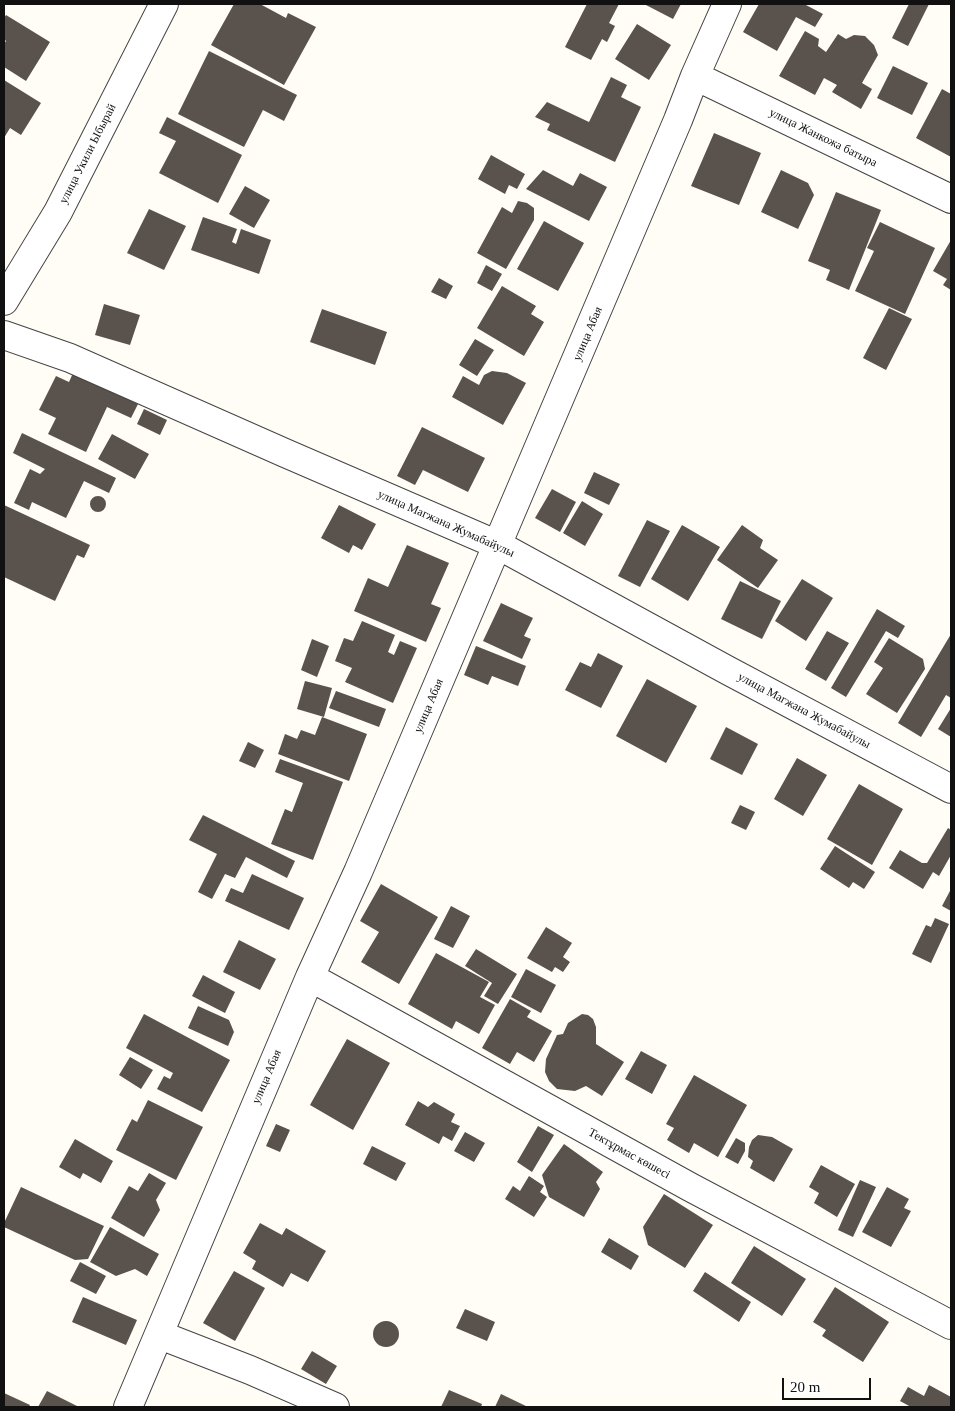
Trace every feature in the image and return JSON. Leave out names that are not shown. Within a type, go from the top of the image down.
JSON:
[{"type":"street","name":"улица Укили Ыбырай","points":[[4,301],[58,212],[164,4]]},
{"type":"street","name":"улица Абая","points":[[128,1407],[310,977],[358,872],[498,545],[727,4]]},
{"type":"street","name":"улица Жанкожа батыра","points":[[695,76],[951,200]]},
{"type":"street","name":"улица Магжана Жумабайулы","points":[[4,335],[70,358],[498,545],[951,789]]},
{"type":"street","name":"Тектұрмас көшесі","points":[[310,977],[698,1192],[951,1325]]},
{"type":"street","points":[[160,1335],[250,1370],[336,1407]]},
{"type":"building","points":[[234,4],[260,4],[286,18],[288,13],[316,27],[284,85],[211,45]]},
{"type":"building","points":[[587,4],[619,4],[609,23],[615,26],[607,42],[602,39],[591,60],[565,47]]},
{"type":"building","points":[[644,4],[681,4],[673,19]]},
{"type":"building","points":[[759,4],[804,4],[823,14],[815,27],[796,17],[777,51],[743,32]]},
{"type":"building","points":[[909,4],[929,4],[908,46],[892,38]]},
{"type":"building","points":[[6,15],[50,42],[26,81],[4,67],[4,44],[6,41],[4,39],[4,18]]},
{"type":"building","points":[[637,24],[671,45],[649,80],[615,59]]},
{"type":"building","points":[[805,31],[819,39],[818,46],[826,52],[838,34],[846,39],[854,35],[865,36],[874,45],[878,55],[862,83],[872,89],[861,109],[832,92],[837,85],[824,78],[815,95],[779,76]]},
{"type":"building","points":[[209,51],[297,95],[284,121],[263,110],[244,147],[178,114]]},
{"type":"building","points":[[893,66],[928,83],[912,115],[877,98]]},
{"type":"building","points":[[611,77],[627,85],[621,97],[641,107],[615,162],[547,130],[550,124],[535,117],[547,102],[589,122]]},
{"type":"building","points":[[4,80],[41,103],[21,135],[10,128],[4,138]]},
{"type":"building","points":[[942,89],[951,94],[951,157],[916,138]]},
{"type":"building","points":[[167,117],[242,155],[218,203],[159,173],[176,141],[159,133]]},
{"type":"building","points":[[714,133],[761,153],[739,205],[691,186]]},
{"type":"building","points":[[491,155],[525,174],[517,189],[509,185],[505,194],[478,179]]},
{"type":"building","points":[[543,170],[573,186],[580,173],[607,187],[589,221],[526,189]]},
{"type":"building","points":[[781,170],[808,183],[814,195],[798,229],[761,212]]},
{"type":"building","points":[[245,186],[270,200],[254,228],[229,214]]},
{"type":"building","points":[[836,192],[881,210],[849,290],[826,280],[830,270],[808,261]]},
{"type":"building","points":[[518,201],[527,203],[534,208],[534,220],[506,269],[477,253],[502,207],[512,213]]},
{"type":"building","points":[[149,209],[186,226],[164,270],[127,253]]},
{"type":"building","points":[[203,217],[237,229],[232,242],[236,244],[241,229],[271,240],[259,274],[191,250]]},
{"type":"building","points":[[544,221],[584,243],[558,291],[517,269]]},
{"type":"building","points":[[880,222],[935,248],[905,314],[855,291],[874,251],[867,248]]},
{"type":"building","points":[[951,240],[951,290],[943,285],[947,279],[933,271]]},
{"type":"building","points":[[486,265],[502,274],[492,291],[477,283]]},
{"type":"building","points":[[439,278],[453,286],[446,299],[431,292]]},
{"type":"building","points":[[502,286],[536,306],[531,314],[544,322],[524,356],[477,328]]},
{"type":"building","points":[[104,304],[140,315],[130,345],[95,335]]},
{"type":"building","points":[[889,308],[912,319],[886,370],[863,358]]},
{"type":"building","points":[[322,309],[387,332],[375,365],[310,342]]},
{"type":"building","points":[[475,339],[494,350],[477,376],[459,365]]},
{"type":"building","points":[[492,371],[507,373],[526,383],[503,425],[452,397],[463,376],[479,385],[484,375]]},
{"type":"building","points":[[73,373],[138,404],[131,418],[107,407],[86,452],[48,434],[56,418],[39,410],[56,376],[69,382]]},
{"type":"building","points":[[144,409],[167,420],[160,435],[137,424]]},
{"type":"building","points":[[422,427],[485,458],[468,492],[423,470],[415,485],[397,476]]},
{"type":"building","points":[[22,433],[116,478],[109,493],[84,481],[66,518],[32,502],[29,510],[14,503],[30,469],[40,474],[45,469],[13,453]]},
{"type":"building","points":[[112,434],[149,454],[135,479],[98,459]]},
{"type":"building","points":[[594,472],[620,484],[609,505],[584,493]]},
{"type":"building","points":[[552,489],[576,502],[560,532],[535,518]]},
{"type":"building","points":[[98,496],[104,498],[106,504],[104,510],[98,512],[92,510],[90,504],[92,498]]},
{"type":"building","points":[[582,501],[603,514],[585,546],[563,533]]},
{"type":"building","points":[[4,505],[90,545],[84,558],[77,555],[55,601],[4,577]]},
{"type":"building","points":[[339,505],[376,524],[362,550],[353,545],[349,553],[321,538]]},
{"type":"building","points":[[647,520],[670,531],[640,587],[618,576]]},
{"type":"building","points":[[682,525],[720,547],[688,601],[651,579]]},
{"type":"building","points":[[742,525],[763,540],[760,548],[778,560],[758,588],[717,560]]},
{"type":"building","points":[[407,545],[449,563],[431,604],[441,608],[426,642],[354,611],[368,578],[388,587]]},
{"type":"building","points":[[802,579],[833,598],[806,641],[775,621]]},
{"type":"building","points":[[740,581],[781,601],[762,639],[721,619]]},
{"type":"building","points":[[501,603],[533,618],[524,636],[531,639],[522,659],[483,641]]},
{"type":"building","points":[[877,609],[905,626],[898,638],[886,631],[846,697],[831,688]]},
{"type":"building","points":[[362,621],[395,635],[388,652],[394,655],[400,641],[417,648],[393,703],[345,682],[352,668],[335,661],[344,638],[353,641]]},
{"type":"building","points":[[827,631],[849,643],[826,681],[805,669]]},
{"type":"building","points":[[951,634],[951,698],[946,695],[921,737],[898,723]]},
{"type":"building","points":[[889,638],[923,659],[925,669],[897,713],[866,694],[883,668],[874,662]]},
{"type":"building","points":[[312,639],[329,646],[317,677],[301,670]]},
{"type":"building","points":[[476,646],[526,666],[518,686],[492,676],[488,685],[464,675]]},
{"type":"building","points":[[598,653],[623,666],[601,708],[565,690],[580,662],[591,667]]},
{"type":"building","points":[[647,679],[697,706],[666,763],[616,736]]},
{"type":"building","points":[[305,681],[332,688],[324,717],[297,709]]},
{"type":"building","points":[[336,691],[386,709],[379,727],[329,708]]},
{"type":"building","points":[[951,708],[951,737],[938,729]]},
{"type":"building","points":[[322,717],[367,734],[349,781],[278,754],[285,734],[297,739],[301,730],[315,735]]},
{"type":"building","points":[[726,727],[758,744],[742,775],[710,759]]},
{"type":"building","points":[[248,742],[264,750],[255,768],[239,761]]},
{"type":"building","points":[[797,758],[827,775],[803,816],[774,799]]},
{"type":"building","points":[[280,759],[343,782],[313,860],[271,844],[285,809],[292,812],[303,783],[275,772]]},
{"type":"building","points":[[859,784],[903,809],[872,865],[827,839]]},
{"type":"building","points":[[740,805],[755,812],[746,830],[731,823]]},
{"type":"building","points":[[203,815],[295,861],[287,878],[246,857],[235,878],[225,874],[212,899],[198,892],[217,854],[189,840]]},
{"type":"building","points":[[948,828],[951,830],[951,855],[939,876],[933,872],[923,889],[889,868],[900,850],[922,863],[927,863]]},
{"type":"building","points":[[835,846],[875,872],[864,889],[853,882],[849,888],[820,869]]},
{"type":"building","points":[[252,874],[304,898],[289,930],[225,901],[231,888],[243,893]]},
{"type":"building","points":[[381,884],[438,917],[399,984],[361,962],[379,932],[360,921]]},
{"type":"building","points":[[951,889],[951,911],[942,906]]},
{"type":"building","points":[[451,906],[470,916],[453,948],[434,939]]},
{"type":"building","points":[[935,918],[949,924],[931,963],[912,954],[926,925],[931,927]]},
{"type":"building","points":[[546,927],[572,943],[563,957],[570,962],[563,972],[555,967],[552,972],[527,958]]},
{"type":"building","points":[[239,940],[276,959],[260,990],[223,972]]},
{"type":"building","points":[[476,949],[517,974],[498,1004],[484,996],[492,983],[465,966]]},
{"type":"building","points":[[436,953],[489,982],[480,997],[495,1005],[479,1034],[456,1021],[452,1029],[408,1004]]},
{"type":"building","points":[[526,969],[556,985],[541,1013],[511,997]]},
{"type":"building","points":[[203,975],[235,992],[225,1013],[192,996]]},
{"type":"building","points":[[510,999],[531,1011],[527,1017],[552,1031],[534,1062],[517,1052],[510,1064],[482,1048]]},
{"type":"building","points":[[198,1006],[229,1020],[234,1032],[228,1046],[188,1028]]},
{"type":"building","points":[[144,1014],[230,1060],[202,1112],[157,1089],[164,1076],[170,1079],[173,1073],[126,1048]]},
{"type":"building","points":[[582,1014],[588,1015],[593,1019],[596,1027],[596,1044],[624,1062],[602,1096],[586,1086],[575,1091],[557,1089],[549,1081],[545,1072],[546,1059],[557,1035],[563,1034],[568,1023]]},
{"type":"building","points":[[347,1039],[390,1063],[353,1130],[310,1105]]},
{"type":"building","points":[[641,1051],[667,1065],[652,1094],[625,1079]]},
{"type":"building","points":[[130,1057],[153,1070],[141,1089],[119,1075]]},
{"type":"building","points":[[694,1075],[747,1105],[718,1157],[694,1143],[689,1153],[667,1140],[674,1128],[666,1124]]},
{"type":"building","points":[[148,1100],[203,1127],[176,1180],[116,1150],[132,1119],[137,1122]]},
{"type":"building","points":[[418,1101],[428,1107],[434,1102],[455,1114],[451,1122],[460,1126],[452,1141],[443,1136],[439,1144],[405,1125]]},
{"type":"building","points":[[276,1124],[290,1130],[280,1152],[266,1146]]},
{"type":"building","points":[[538,1126],[554,1135],[532,1172],[517,1162]]},
{"type":"building","points":[[465,1132],[485,1143],[474,1162],[454,1151]]},
{"type":"building","points":[[758,1135],[772,1137],[793,1149],[774,1182],[750,1168],[753,1161],[748,1157],[749,1147],[752,1140]]},
{"type":"building","points":[[736,1138],[745,1143],[745,1151],[738,1164],[725,1157]]},
{"type":"building","points":[[75,1139],[113,1161],[101,1183],[83,1173],[80,1179],[59,1167]]},
{"type":"building","points":[[564,1144],[603,1172],[596,1182],[600,1189],[584,1217],[549,1197],[542,1175]]},
{"type":"building","points":[[372,1146],[406,1163],[396,1181],[363,1164]]},
{"type":"building","points":[[821,1165],[855,1184],[837,1217],[814,1203],[819,1193],[809,1187]]},
{"type":"building","points":[[149,1173],[166,1183],[156,1200],[160,1210],[144,1237],[111,1218],[129,1186],[138,1191]]},
{"type":"building","points":[[529,1176],[544,1186],[540,1192],[547,1197],[534,1217],[505,1199],[513,1186],[520,1191]]},
{"type":"building","points":[[860,1180],[876,1187],[853,1237],[838,1230]]},
{"type":"building","points":[[21,1187],[104,1226],[88,1259],[75,1260],[4,1227],[4,1223]]},
{"type":"building","points":[[887,1187],[909,1199],[904,1208],[911,1211],[891,1247],[862,1232]]},
{"type":"building","points":[[664,1194],[713,1225],[685,1268],[648,1245],[643,1227]]},
{"type":"building","points":[[260,1223],[282,1235],[286,1228],[326,1251],[308,1282],[291,1273],[283,1287],[252,1269],[256,1261],[243,1253]]},
{"type":"building","points":[[110,1227],[159,1254],[147,1276],[135,1269],[116,1276],[90,1262]]},
{"type":"building","points":[[609,1238],[639,1256],[631,1270],[601,1252]]},
{"type":"building","points":[[754,1246],[806,1279],[782,1316],[731,1283]]},
{"type":"building","points":[[80,1262],[106,1276],[96,1294],[70,1281]]},
{"type":"building","points":[[234,1271],[265,1288],[235,1341],[203,1323]]},
{"type":"building","points":[[705,1272],[751,1302],[739,1322],[693,1291]]},
{"type":"building","points":[[835,1287],[889,1322],[863,1362],[822,1336],[826,1330],[813,1322]]},
{"type":"building","points":[[83,1297],[137,1320],[126,1345],[72,1322]]},
{"type":"building","points":[[465,1309],[495,1322],[487,1341],[456,1328]]},
{"type":"building","points":[[386,1321],[395,1325],[399,1334],[395,1343],[386,1347],[377,1343],[373,1334],[377,1325]]},
{"type":"building","points":[[312,1351],[337,1366],[326,1384],[301,1369]]},
{"type":"building","points":[[929,1385],[951,1397],[951,1407],[911,1407],[900,1401],[908,1387],[924,1396]]},
{"type":"building","points":[[449,1390],[482,1404],[481,1407],[441,1407]]},
{"type":"building","points":[[47,1391],[79,1407],[38,1407]]},
{"type":"building","points":[[4,1393],[30,1405],[29,1407],[4,1407]]},
{"type":"building","points":[[501,1394],[528,1407],[495,1407]]}]
